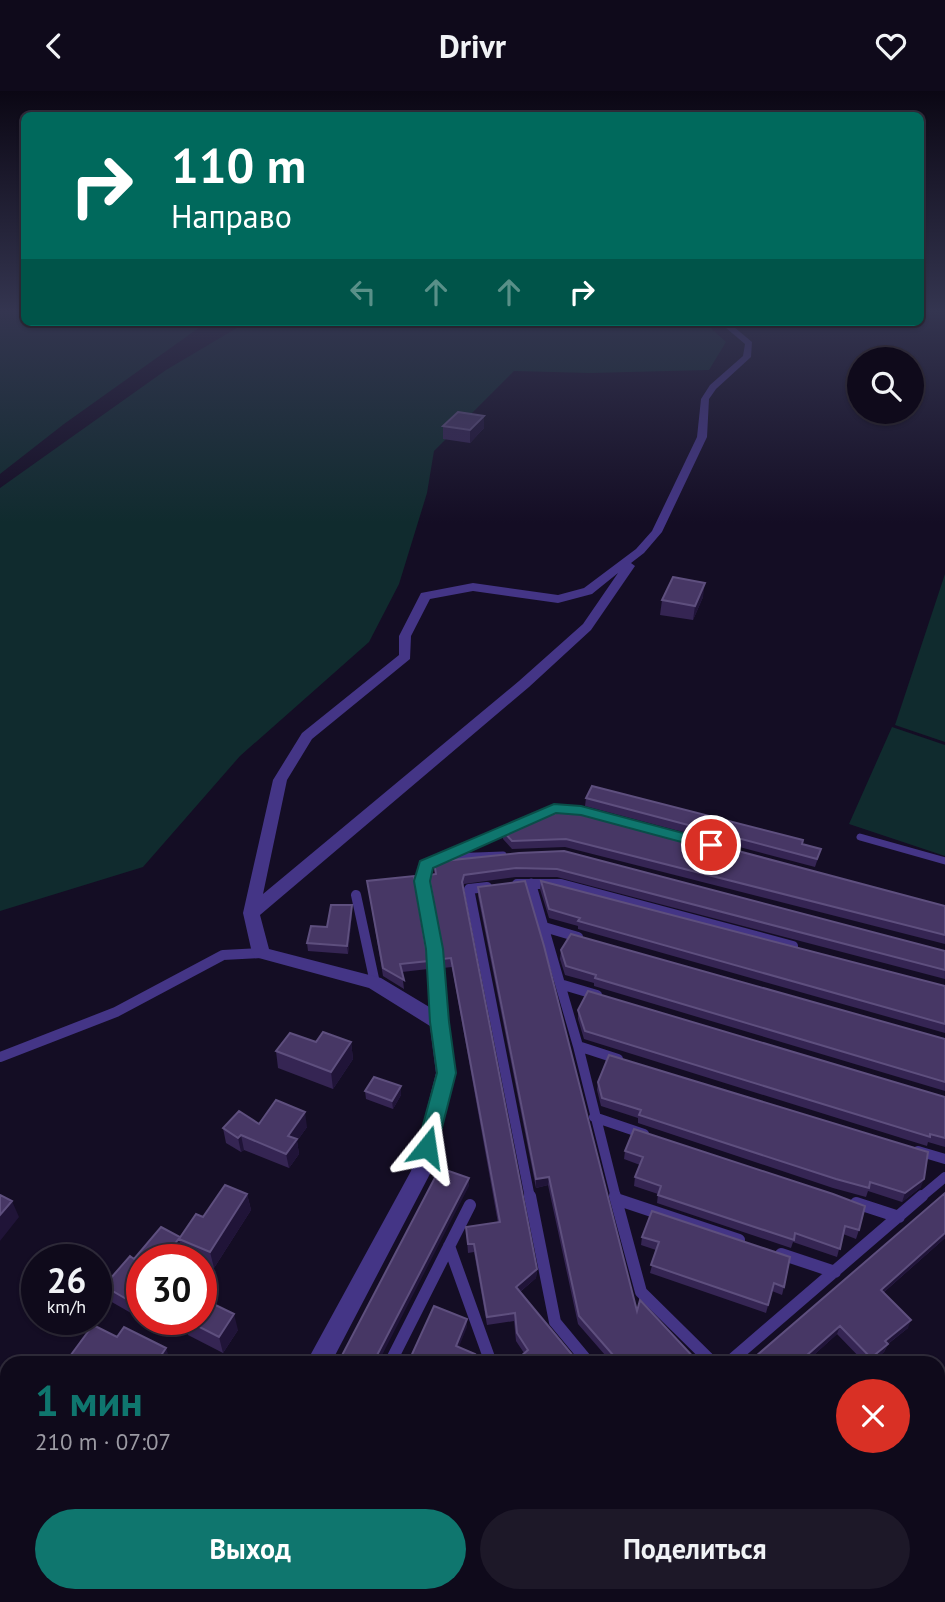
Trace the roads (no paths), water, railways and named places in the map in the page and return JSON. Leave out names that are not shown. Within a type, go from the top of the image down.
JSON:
[{"type":"street","points":[[251,913],[524,684],[587,627],[640,551],[657,532],[694,457],[702,437],[705,399],[718,383]]},
{"type":"street","points":[[322,1356],[421,1172],[446,1073],[439,1022],[375,983],[261,953],[251,913],[280,780],[307,736],[405,656],[405,636],[425,596],[473,587],[558,599],[575,596],[588,591],[640,551]]},
{"type":"lane","points":[[439,1022],[435,949],[422,881],[426,865],[554,808],[581,811]]},
{"type":"lane","points":[[860,837],[945,861]]},
{"type":"lane","points":[[443,857],[510,855]]},
{"type":"lane","points":[[531,882],[578,1046],[640,1292],[706,1356]]},
{"type":"lane","points":[[506,885],[531,882],[561,884],[799,948]]},
{"type":"lane","points":[[494,886],[469,889],[555,1322],[583,1356]]},
{"type":"lane","points":[[356,895],[375,983]]},
{"type":"lane","points":[[544,927],[584,938]]},
{"type":"lane","points":[[0,1057],[116,1011],[223,955],[261,953]]},
{"type":"lane","points":[[560,984],[613,1000]]},
{"type":"lane","points":[[578,1046],[631,1062]]},
{"type":"lane","points":[[594,1117],[660,1139]]},
{"type":"lane","points":[[906,1147],[945,1159]]},
{"type":"lane","points":[[736,1356],[945,1177]]},
{"type":"lane","points":[[616,1199],[745,1242]]},
{"type":"lane","points":[[846,1200],[900,1217]]},
{"type":"lane","points":[[394,1356],[470,1205]]},
{"type":"lane","points":[[449,1246],[488,1356]]},
{"type":"lane","points":[[770,1251],[835,1272]]}]
